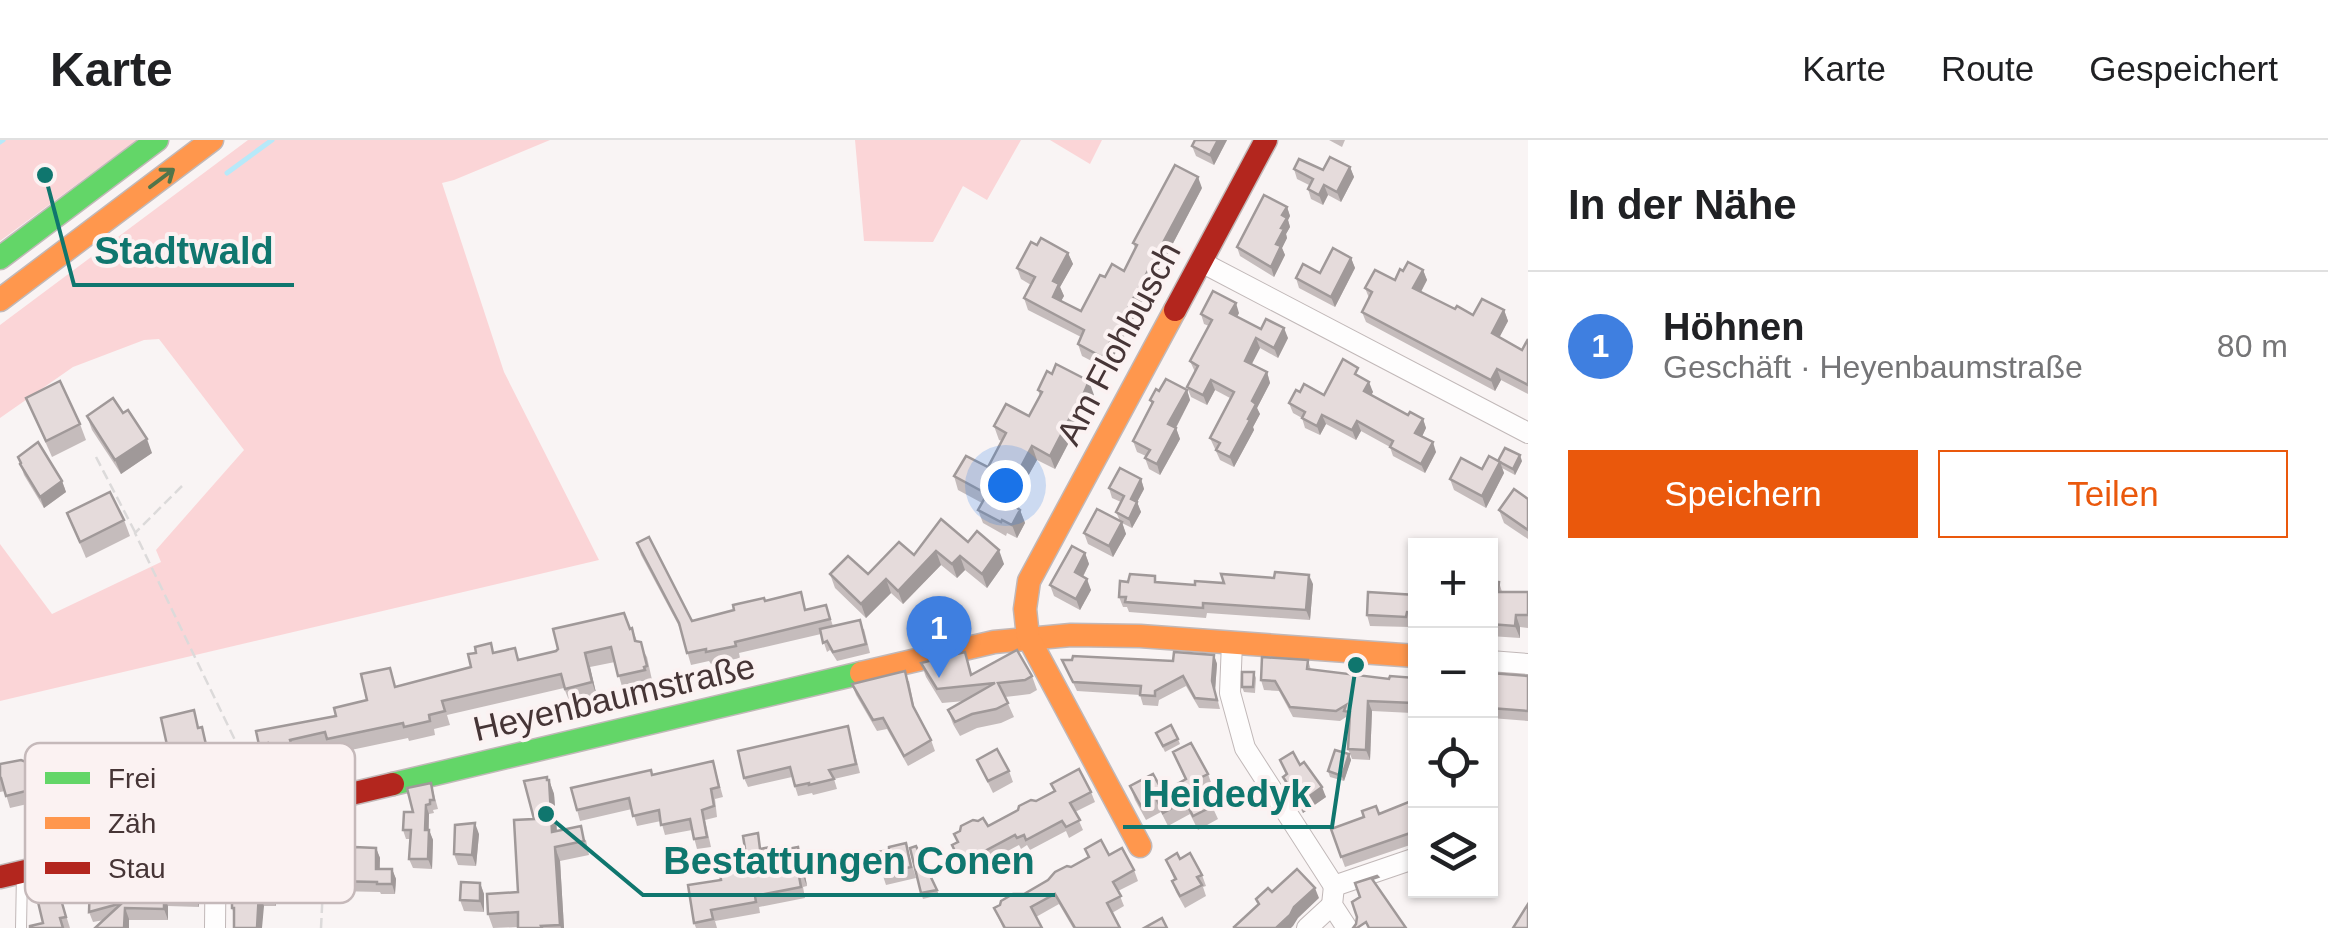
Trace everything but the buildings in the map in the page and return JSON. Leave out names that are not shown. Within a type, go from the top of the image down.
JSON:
[{"type":"street","points":[[0,258],[158,140]]},
{"type":"street","points":[[0,300],[212,140]]},
{"type":"street","name":"Am Flohbusch","points":[[1028,637],[1024,598],[1030,581],[1266,140]]},
{"type":"street","points":[[1201,262],[1528,433]]},
{"type":"street","name":"Heyenbaumstraße","points":[[355,793],[1028,637],[1123,636],[1408,655]]},
{"type":"street","points":[[1028,637],[1140,846]]},
{"type":"street","points":[[1232,642],[1230,694],[1246,748],[1333,896],[1347,928]]},
{"type":"street","points":[[1498,662],[1528,664]]},
{"type":"street","points":[[1307,928],[1333,896],[1408,862]]},
{"type":"street","points":[[215,903],[215,928]]},
{"type":"lane","points":[[11,874],[21,928]]},
{"type":"path","points":[[96,458],[236,743]]},
{"type":"path","points":[[135,533],[182,486]]},
{"type":"path","points":[[321,928],[322,903]]},
{"type":"shaded area","points":[[0,140],[137,140],[0,241]]},
{"type":"shaded area","points":[[248,140],[550,140],[442,183],[504,372],[599,560],[0,701],[0,544],[52,614],[161,562],[156,550],[244,450],[159,339],[144,340],[73,367],[0,418],[0,325]]},
{"type":"shaded area","points":[[855,140],[1021,140],[987,200],[963,186],[933,242],[864,241]]},
{"type":"shaded area","points":[[1050,140],[1102,140],[1090,164]]},
{"type":"waterway","points":[[227,173],[272,140]]},
{"type":"traffic: fast","points":[[0,258],[157,140]]},
{"type":"traffic: fast","points":[[393,784],[861,673]]},
{"type":"traffic: slow","points":[[0,300],[212,140]]},
{"type":"traffic: slow","points":[[1140,846],[1028,637],[1025,609],[1029,581],[1175,310]]},
{"type":"traffic: slow","points":[[861,673],[994,642],[1071,635],[1140,636],[1408,655]]},
{"type":"traffic: jam","points":[[1175,310],[1266,140]]},
{"type":"traffic: jam","points":[[355,793],[393,784]]},
{"type":"traffic: jam","points":[[0,877],[25,871]]},
{"type":"place","name":"Stadtwald","points":[[45,175]]},
{"type":"place","name":"Heidedyk","points":[[1356,665]]},
{"type":"place","name":"Höhnen","points":[[939,678]]},
{"type":"place","name":"Bestattungen Conen","points":[[546,814]]}]
